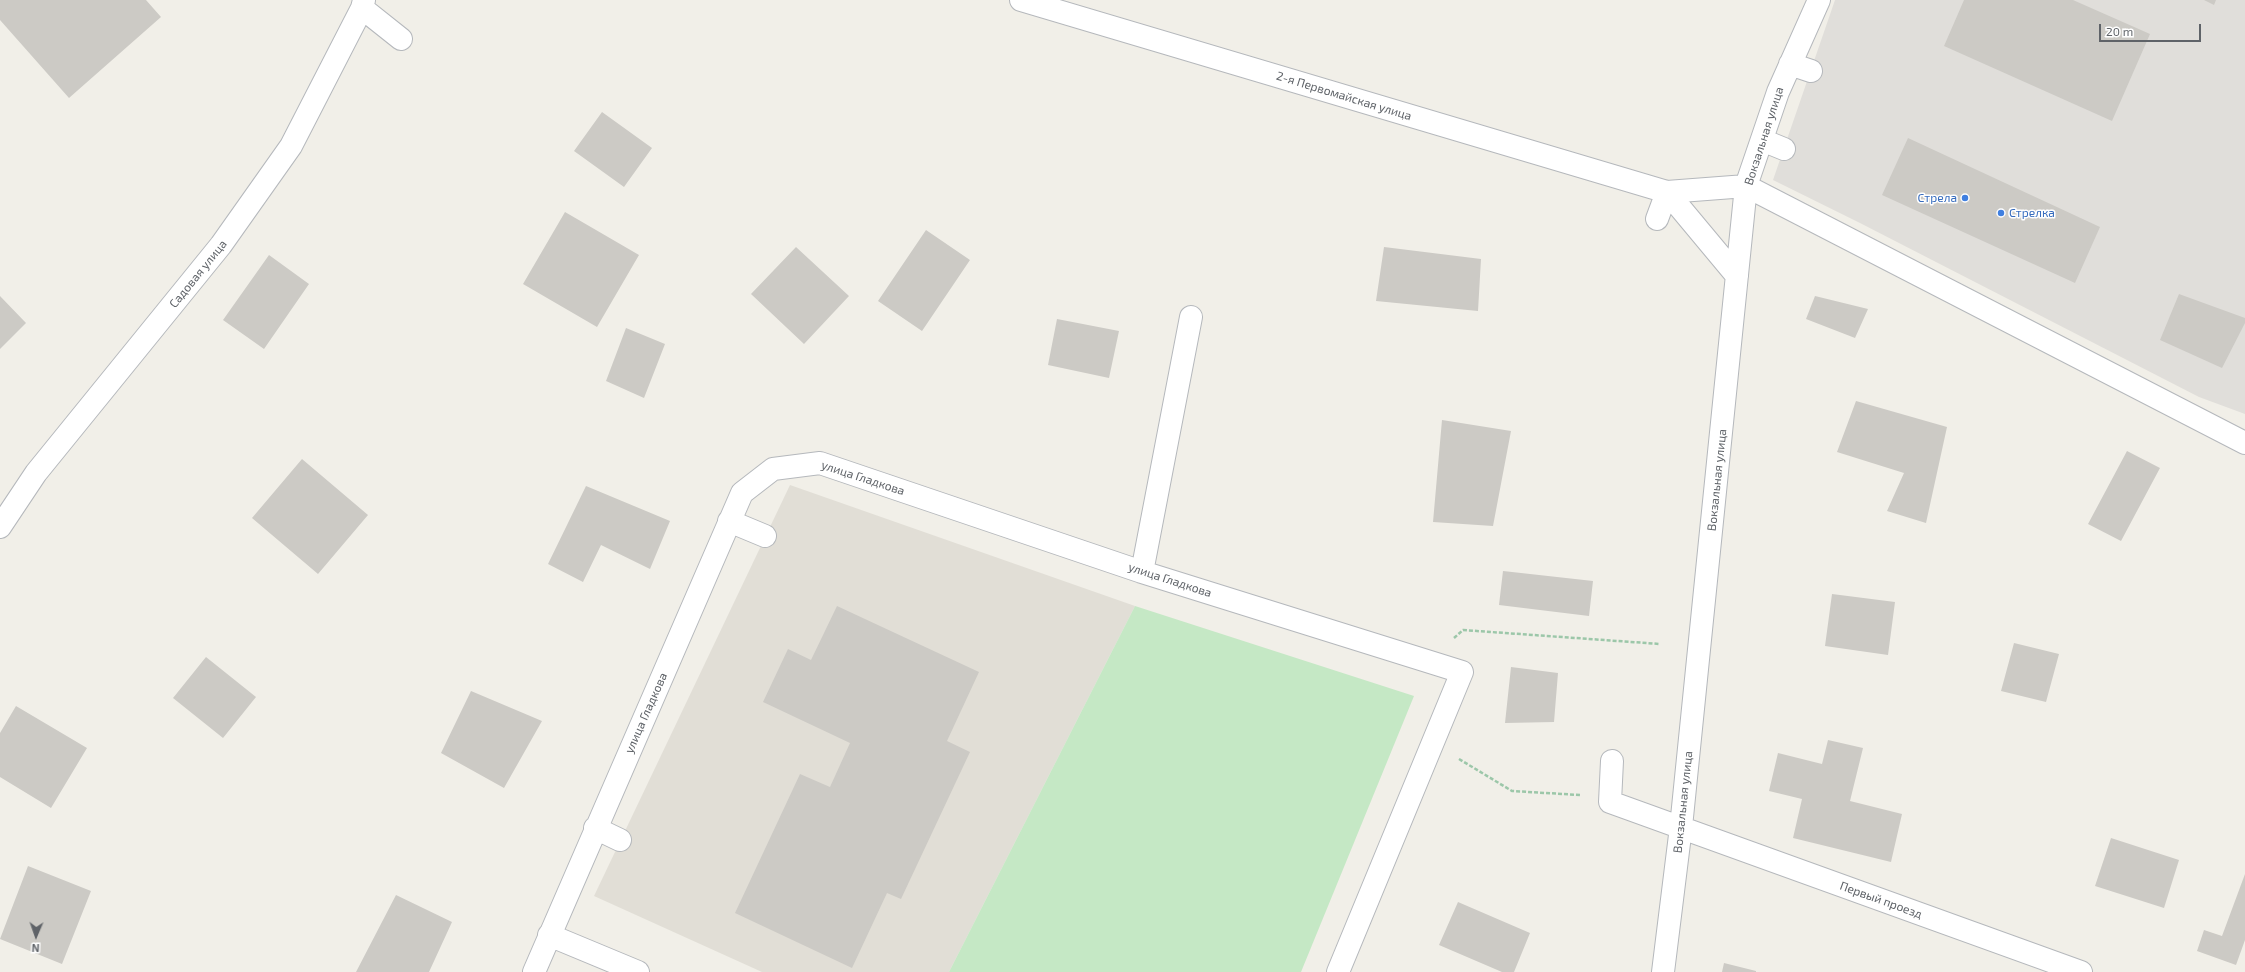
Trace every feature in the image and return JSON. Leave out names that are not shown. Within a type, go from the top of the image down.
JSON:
[{"type":"street","name":"2-я Первомайская улица","points":[[1021,0],[1667,192],[1746,186]]},
{"type":"street","name":"Вокзальная улица","points":[[1663,972],[1681,828],[1746,186],[1778,92],[1819,0]]},
{"type":"street","points":[[363,4],[401,39]]},
{"type":"street","name":"Садовая улица","points":[[0,527],[36,473],[221,245],[292,146],[363,4]]},
{"type":"street","points":[[1790,64],[1811,71]]},
{"type":"street","points":[[1762,140],[1784,149]]},
{"type":"street","points":[[1746,186],[2245,443]]},
{"type":"street","points":[[1657,218],[1667,192],[1737,276]]},
{"type":"street","points":[[1142,572],[1191,317]]},
{"type":"street","name":"улица Гладкова","points":[[534,972],[595,828],[742,493],[773,469],[820,463],[1142,572],[1462,672],[1438,731]]},
{"type":"street","points":[[729,521],[765,536]]},
{"type":"street","points":[[1338,972],[1438,731]]},
{"type":"street","points":[[1610,802],[1612,761]]},
{"type":"street","name":"Первый проезд","points":[[1610,802],[2081,972]]},
{"type":"street","points":[[595,828],[620,840]]},
{"type":"street","points":[[549,935],[638,972]]},
{"type":"path","points":[[1429,662],[1464,630],[1660,644]]},
{"type":"path","points":[[1438,731],[1460,761],[1512,791],[1576,794],[1610,802]]},
{"type":"shaded area","points":[[1835,0],[2245,0],[2245,414],[2199,397],[1773,180]]},
{"type":"shaded area","points":[[790,485],[1135,606],[949,972],[762,972],[594,896]]},
{"type":"green space","points":[[1135,606],[1414,696],[1301,972],[949,972]]},
{"type":"building","points":[[0,0],[146,0],[161,17],[69,98],[0,20]]},
{"type":"building","points":[[1964,0],[2073,0],[2150,34],[2112,121],[1944,46]]},
{"type":"building","points":[[2204,0],[2216,0],[2214,5]]},
{"type":"building","points":[[602,112],[652,148],[624,187],[574,151]]},
{"type":"building","points":[[1908,138],[2100,227],[2075,283],[1882,195]]},
{"type":"building","points":[[565,212],[639,255],[597,327],[523,284]]},
{"type":"building","points":[[926,230],[970,260],[922,331],[878,301]]},
{"type":"building","points":[[796,247],[849,296],[804,344],[751,294]]},
{"type":"building","points":[[1384,247],[1481,259],[1478,311],[1376,301]]},
{"type":"building","points":[[269,255],[309,284],[264,349],[223,320]]},
{"type":"building","points":[[2179,294],[2245,318],[2245,323],[2222,368],[2160,340]]},
{"type":"building","points":[[0,296],[26,323],[0,349]]},
{"type":"building","points":[[1815,296],[1868,309],[1855,338],[1806,319]]},
{"type":"building","points":[[1057,319],[1119,331],[1109,378],[1048,365]]},
{"type":"building","points":[[626,328],[665,344],[644,398],[606,381]]},
{"type":"building","points":[[1856,401],[1947,427],[1926,523],[1887,511],[1904,473],[1837,452]]},
{"type":"building","points":[[1442,420],[1511,431],[1493,526],[1433,522]]},
{"type":"building","points":[[2127,451],[2160,468],[2121,541],[2088,524]]},
{"type":"building","points":[[302,459],[368,515],[318,574],[252,518]]},
{"type":"building","points":[[586,486],[670,521],[650,569],[601,545],[583,582],[548,564]]},
{"type":"building","points":[[1503,571],[1593,581],[1589,616],[1499,605]]},
{"type":"building","points":[[1832,594],[1895,602],[1888,655],[1825,646]]},
{"type":"building","points":[[837,606],[979,672],[947,741],[970,752],[901,899],[887,893],[852,968],[735,913],[800,774],[830,787],[850,743],[763,702],[788,649],[811,660]]},
{"type":"building","points":[[2014,643],[2059,654],[2046,702],[2001,691]]},
{"type":"building","points":[[206,657],[256,697],[223,738],[173,698]]},
{"type":"building","points":[[1511,667],[1558,673],[1554,722],[1505,723]]},
{"type":"building","points":[[471,691],[542,721],[504,788],[441,753]]},
{"type":"building","points":[[16,706],[87,748],[51,808],[0,777],[0,733]]},
{"type":"building","points":[[1828,740],[1863,748],[1850,801],[1902,814],[1891,862],[1793,838],[1802,799],[1769,791],[1778,753],[1822,764]]},
{"type":"building","points":[[2111,838],[2179,860],[2164,908],[2095,886]]},
{"type":"building","points":[[28,866],[91,891],[62,964],[0,939]]},
{"type":"building","points":[[2245,874],[2245,940],[2236,965],[2197,951],[2204,930],[2222,936]]},
{"type":"building","points":[[396,895],[452,922],[429,972],[356,972]]},
{"type":"building","points":[[1458,902],[1530,933],[1514,972],[1502,972],[1439,945]]},
{"type":"building","points":[[1724,963],[1756,971],[1756,972],[1722,972]]},
{"type":"place","name":"Стрела","points":[[1965,198]]},
{"type":"place","name":"Стрелка","points":[[2001,213]]}]
